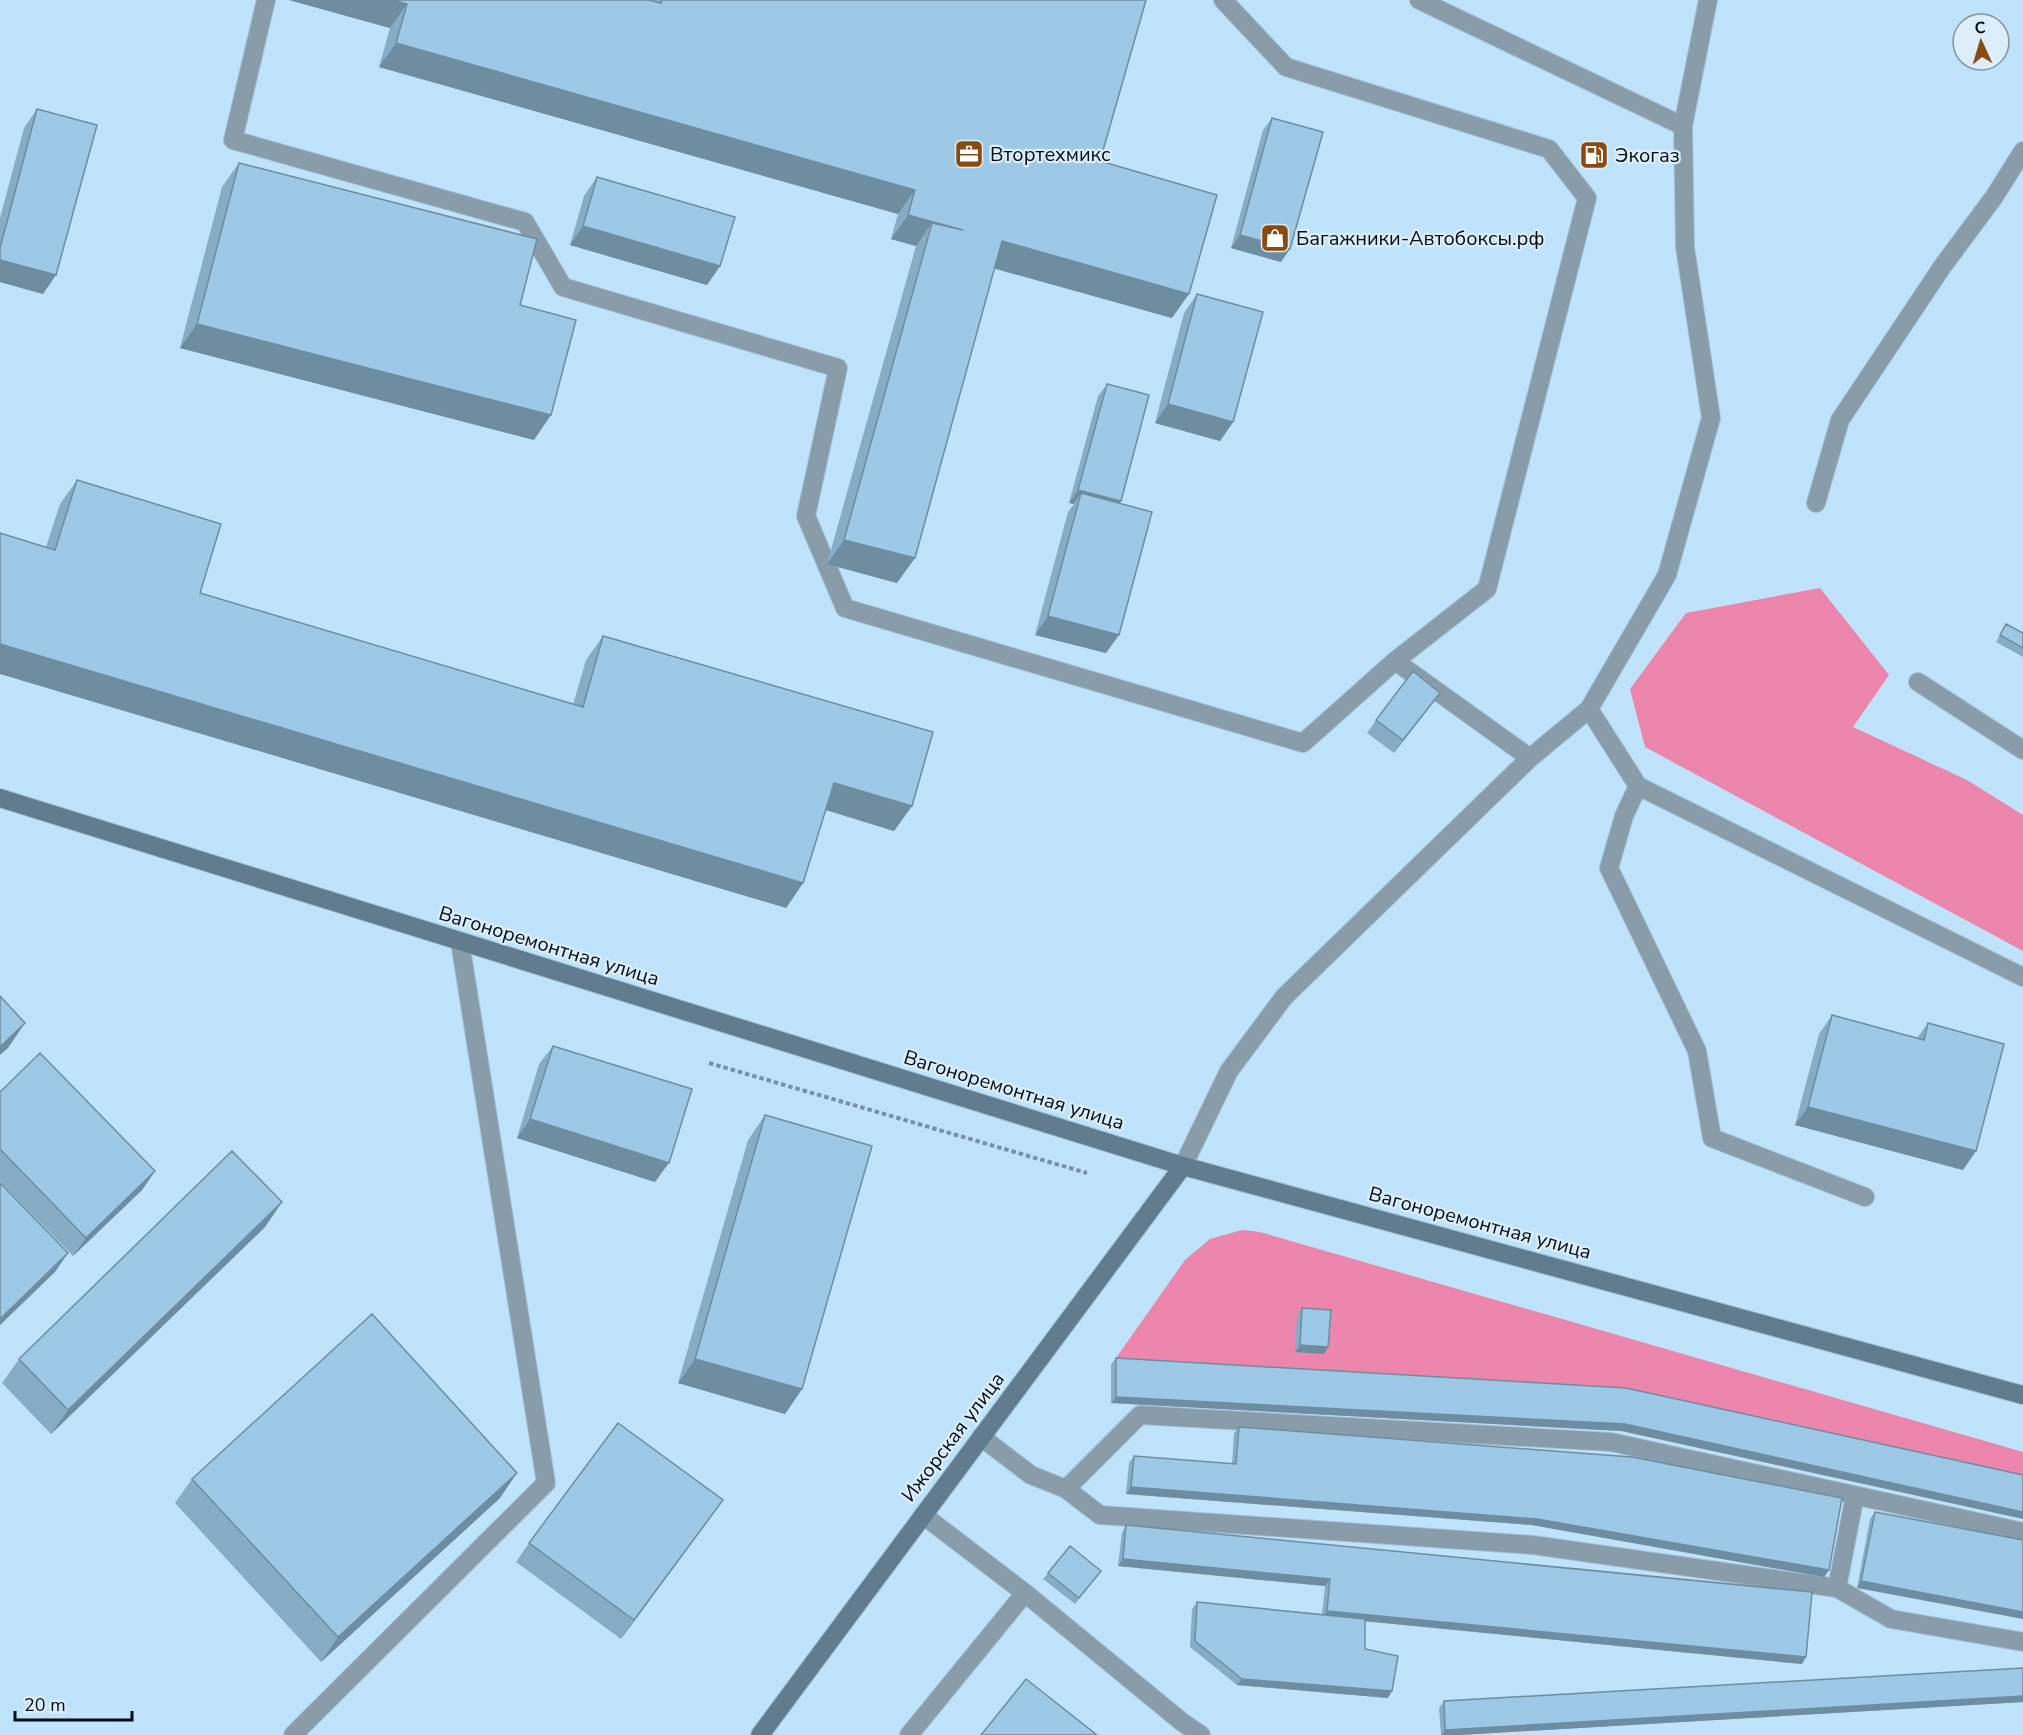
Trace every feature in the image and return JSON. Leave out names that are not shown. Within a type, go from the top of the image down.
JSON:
[{"type":"street","name":"Вагоноремонтная улица","points":[[0,798],[1183,1166],[2023,1395]]},
{"type":"street","name":"Ижорская улица","points":[[760,1735],[1183,1166]]},
{"type":"lane","points":[[266,0],[233,140],[525,222],[563,287],[838,368],[806,516],[845,608],[1303,743],[1395,661],[1486,589],[1587,198],[1549,149],[1286,67],[1223,0]]},
{"type":"lane","points":[[1419,0],[1683,126]]},
{"type":"lane","points":[[1183,1166],[1229,1071],[1284,997],[1530,758],[1589,709],[1667,575],[1711,418],[1685,247],[1683,126],[1708,0]]},
{"type":"lane","points":[[1816,503],[1840,420],[1942,267],[1994,197],[2023,151]]},
{"type":"lane","points":[[1395,661],[1530,758]]},
{"type":"lane","points":[[1918,682],[2023,750]]},
{"type":"lane","points":[[1589,709],[1638,786],[2023,977]]},
{"type":"lane","points":[[1638,786],[1624,816],[1609,868],[1697,1051],[1712,1138],[1865,1197]]},
{"type":"lane","points":[[293,1735],[546,1483],[460,942]]},
{"type":"lane","points":[[1066,1489],[1140,1415],[1611,1442],[2023,1532]]},
{"type":"lane","points":[[981,1437],[1031,1475],[1066,1489],[1100,1515],[1533,1545],[1837,1588],[1891,1619],[2023,1642]]},
{"type":"lane","points":[[1837,1588],[1855,1495]]},
{"type":"lane","points":[[923,1515],[1025,1593],[1182,1722],[1201,1735]]},
{"type":"lane","points":[[909,1735],[1025,1593]]},
{"type":"path","points":[[709,1063],[1087,1173]]},
{"type":"shaded area","points":[[1820,588],[1889,675],[1853,727],[1967,780],[2023,815],[2023,951],[1645,747],[1630,689],[1686,613]]},
{"type":"shaded area","points":[[1242,1230],[1260,1232],[2023,1452],[2023,1482],[1111,1365],[1185,1260],[1210,1239]]},
{"type":"building","points":[[392,0],[649,0],[661,3],[662,0],[1146,0],[1100,161],[1217,195],[1189,294],[1002,241],[915,558],[844,540],[932,223],[963,230],[908,215],[915,190],[396,43],[407,4]]},
{"type":"building","points":[[37,109],[97,125],[56,275],[0,260],[0,248]]},
{"type":"building","points":[[1272,118],[1323,132],[1290,249],[1240,235]]},
{"type":"building","points":[[239,163],[537,239],[520,305],[576,320],[551,415],[197,324]]},
{"type":"building","points":[[597,177],[735,217],[720,266],[583,226]]},
{"type":"building","points":[[1197,294],[1263,312],[1233,422],[1168,404]]},
{"type":"building","points":[[1107,384],[1149,395],[1121,501],[1078,490]]},
{"type":"building","points":[[77,480],[221,524],[200,593],[583,707],[603,636],[933,732],[912,806],[834,783],[803,883],[0,644],[0,533],[55,550]]},
{"type":"building","points":[[1081,493],[1152,512],[1119,635],[1048,616]]},
{"type":"building","points":[[2006,624],[2023,633],[2023,648],[2000,635]]},
{"type":"building","points":[[1413,671],[1440,693],[1403,740],[1376,720]]},
{"type":"building","points":[[0,996],[25,1023],[0,1047]]},
{"type":"building","points":[[1832,1015],[1924,1040],[1928,1023],[2004,1044],[1976,1151],[1808,1107]]},
{"type":"building","points":[[553,1046],[692,1089],[669,1163],[530,1119]]},
{"type":"building","points":[[40,1053],[155,1171],[86,1238],[0,1149],[0,1092]]},
{"type":"building","points":[[765,1115],[872,1146],[802,1389],[695,1359]]},
{"type":"building","points":[[232,1151],[282,1202],[68,1410],[19,1359]]},
{"type":"building","points":[[0,1183],[68,1253],[0,1319]]},
{"type":"building","points":[[1302,1308],[1331,1310],[1328,1347],[1300,1345]]},
{"type":"building","points":[[372,1314],[517,1473],[338,1637],[192,1479]]},
{"type":"building","points":[[1116,1358],[1626,1388],[2023,1475],[2023,1512],[1625,1424],[1116,1397]]},
{"type":"building","points":[[618,1423],[723,1500],[634,1620],[529,1543]]},
{"type":"building","points":[[1239,1427],[1632,1457],[1842,1498],[1829,1570],[1537,1519],[1131,1487],[1134,1456],[1236,1464]]},
{"type":"building","points":[[1875,1512],[2023,1540],[2023,1612],[1861,1581]]},
{"type":"building","points":[[1126,1525],[1812,1592],[1806,1657],[1327,1611],[1330,1579],[1123,1559]]},
{"type":"building","points":[[1070,1546],[1101,1571],[1079,1598],[1048,1573]]},
{"type":"building","points":[[1197,1602],[1365,1619],[1365,1649],[1398,1656],[1392,1691],[1242,1679],[1195,1641]]},
{"type":"building","points":[[2023,1668],[2023,1696],[1445,1730],[1444,1701]]},
{"type":"building","points":[[1026,1679],[1097,1735],[981,1735]]},
{"type":"place","name":"Втортехмикс","points":[[969,154]]},
{"type":"place","name":"Экогаз","points":[[1594,155]]},
{"type":"place","name":"Багажники-Автобоксы.рф","points":[[1275,238]]}]
